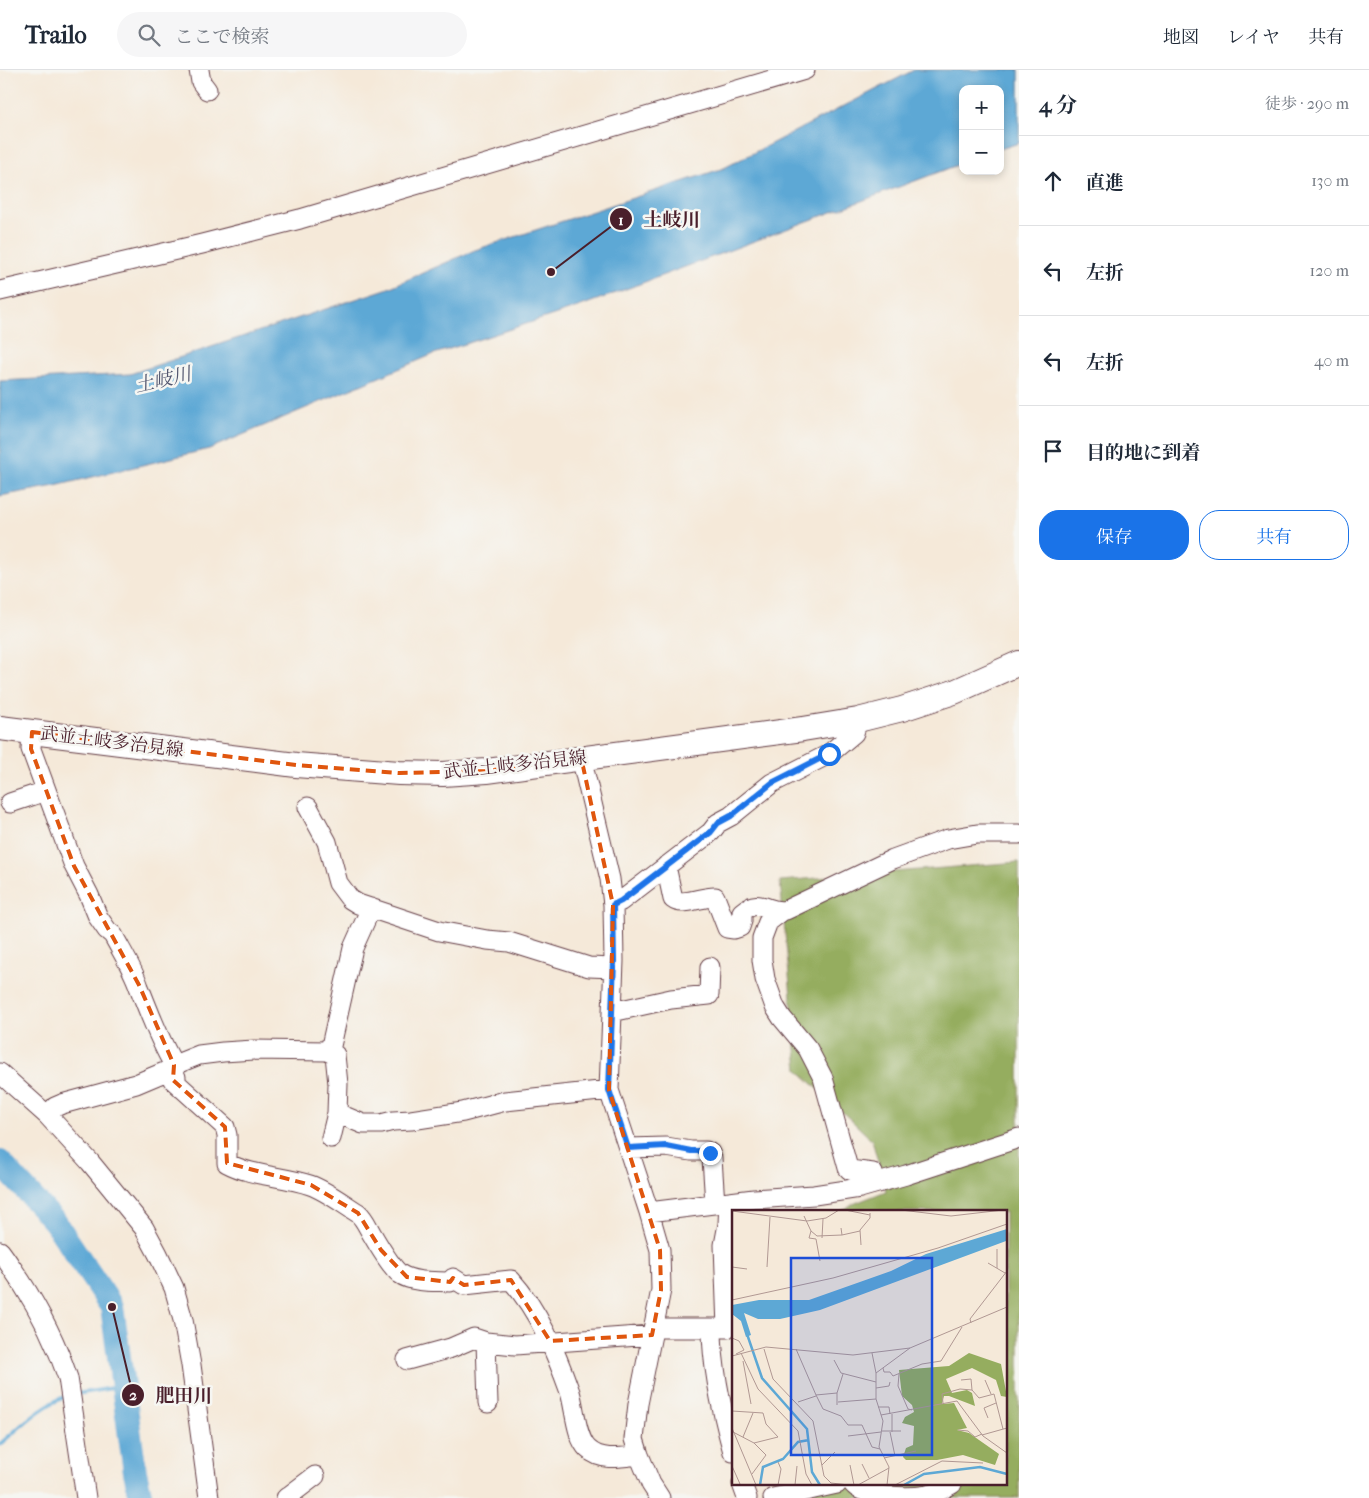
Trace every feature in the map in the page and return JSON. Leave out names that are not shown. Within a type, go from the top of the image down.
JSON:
[{"type":"main road","name":"武並土岐多治見線","points":[[0,728],[296,765],[399,773],[443,774],[581,758],[858,720],[902,709],[954,692],[1019,663]]},
{"type":"street","points":[[199,70],[201,82],[207,90]]},
{"type":"street","points":[[0,291],[300,219],[805,70]]},
{"type":"street","points":[[613,905],[621,901],[711,832],[718,823],[731,816],[772,783],[829,754],[854,733],[858,720]]},
{"type":"street","points":[[32,732],[31,749],[74,866],[90,895],[98,917],[106,930],[113,935],[139,985],[147,1010],[174,1066],[176,1077],[173,1080],[225,1127],[227,1135],[227,1163],[238,1169],[311,1186],[358,1213],[393,1266],[399,1273],[407,1277],[418,1280],[450,1282],[454,1278],[464,1285],[511,1280],[522,1293],[550,1341],[570,1391],[582,1442],[588,1450],[601,1457],[618,1458],[639,1455]]},
{"type":"street","points":[[581,758],[610,879],[613,905],[609,1090],[660,1250],[661,1290],[638,1404],[634,1439],[651,1484],[660,1498]]},
{"type":"street","points":[[10,803],[46,791]]},
{"type":"street","points":[[308,807],[326,842],[338,883],[350,898],[358,904],[439,932],[509,942],[589,967],[613,968]]},
{"type":"street","points":[[874,1173],[850,1170],[848,1168],[823,1078],[808,1049],[782,1018],[770,995],[762,960],[762,938],[768,922],[781,912],[893,859],[948,839],[977,834],[1019,834]]},
{"type":"street","points":[[666,866],[673,899],[676,902],[682,902],[715,897],[727,928],[730,930],[740,927],[742,912],[757,904],[781,912]]},
{"type":"street","points":[[327,1051],[330,1046],[353,948],[370,908]]},
{"type":"street","points":[[612,1012],[671,999],[709,995],[710,967]]},
{"type":"street","points":[[48,1116],[56,1107],[62,1104],[136,1084],[199,1055],[254,1050],[327,1051],[335,1055],[338,1084],[337,1113],[331,1138]]},
{"type":"street","points":[[0,1073],[48,1116],[90,1162],[144,1228],[158,1254],[174,1288],[183,1320],[209,1498]]},
{"type":"street","points":[[337,1113],[363,1124],[381,1124],[463,1112],[504,1100],[609,1090]]},
{"type":"street","points":[[649,1212],[814,1195],[860,1188],[1019,1138]]},
{"type":"street","points":[[628,1148],[666,1146],[691,1151],[706,1151],[710,1153],[712,1158],[728,1224],[724,1245],[724,1328],[714,1358],[726,1428],[732,1449]]},
{"type":"street","points":[[0,1251],[46,1323],[63,1363],[68,1378],[86,1498]]},
{"type":"street","points":[[407,1360],[451,1348],[474,1338],[486,1342],[515,1345],[652,1331],[724,1328]]},
{"type":"street","points":[[486,1342],[488,1403]]},
{"type":"street","points":[[286,1498],[315,1476]]},
{"type":"street","points":[[773,1498],[828,1486]]},
{"type":"street","points":[[854,1486],[865,1493],[894,1498],[913,1498],[928,1495],[949,1486]]},
{"type":"highlighted area","points":[[32,732],[296,765],[399,773],[487,771],[581,757],[613,905],[609,1090],[660,1250],[661,1290],[652,1335],[550,1341],[511,1280],[464,1285],[453,1278],[450,1282],[407,1277],[381,1250],[358,1213],[311,1185],[227,1163],[225,1127],[173,1080],[174,1065],[139,985],[74,866],[31,749]]},
{"type":"green space","points":[[1019,862],[1019,1498],[813,1498],[817,1486],[1006,1486],[1006,1210],[843,1210],[853,1204],[886,1191],[872,1140],[798,1070],[780,881]]},
{"type":"water","points":[[914,70],[1019,70],[1019,143],[1004,148],[1004,85],[959,85],[959,164],[578,307],[434,354],[209,449],[55,486],[0,496],[0,381],[130,374],[386,289],[475,250],[724,168]]},
{"type":"waterway","points":[[0,1162],[55,1222],[112,1307],[135,1472],[141,1498]]},
{"type":"waterway","points":[[76,1394],[124,1386]]},
{"type":"waterway","points":[[0,1444],[48,1405],[65,1397]]},
{"type":"place","name":"土岐川","points":[[551,272]]},
{"type":"place","name":"肥田川","points":[[112,1307]]},
{"type":"route","points":[[710,1153],[666,1146],[628,1148],[609,1090],[614,961],[613,905],[621,901],[711,832],[718,823],[731,816],[772,783],[829,754]]}]
